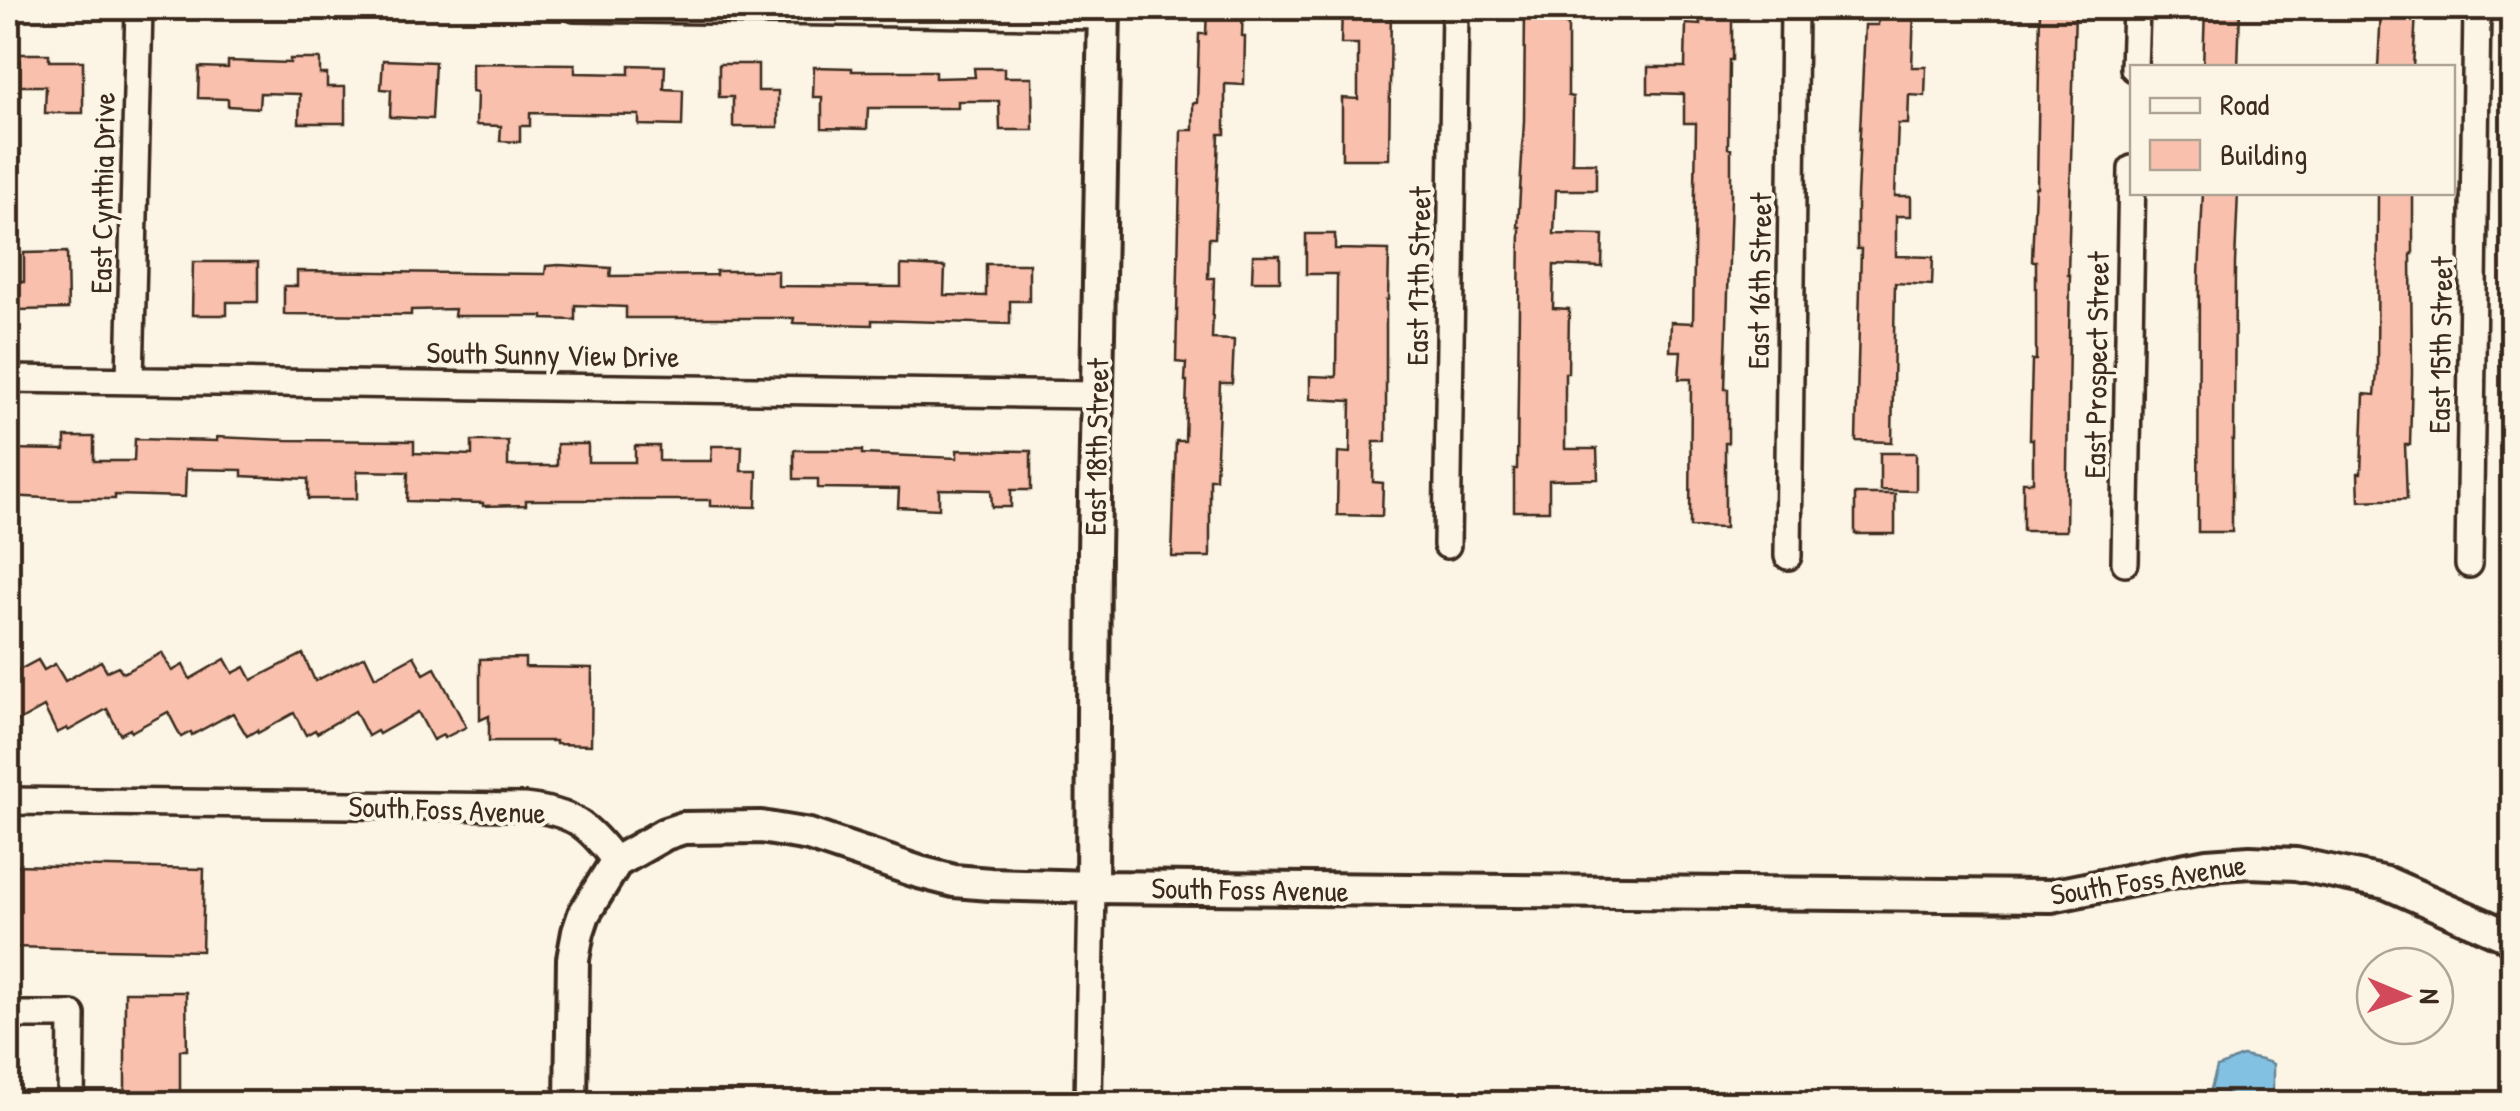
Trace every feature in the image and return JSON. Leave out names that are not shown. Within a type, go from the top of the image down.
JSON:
[{"type":"street","name":"East Cynthia Drive","points":[[130,380],[138,8]]},
{"type":"street","points":[[576,8],[1104,12]]},
{"type":"street","name":"East 17th Street","points":[[1447,546],[1455,8]]},
{"type":"street","name":"East 16th Street","points":[[1788,556],[1794,8]]},
{"type":"street","points":[[2134,65],[2136,8]]},
{"type":"street","name":"East 15th Street","points":[[2469,564],[2478,8]]},
{"type":"street","name":"East 18th Street","points":[[1092,888],[1104,12]]},
{"type":"street","name":"East Prospect Street","points":[[2125,562],[2132,195]]},
{"type":"street","name":"South Sunny View Drive","points":[[8,379],[1097,395]]},
{"type":"street","name":"South Foss Avenue","points":[[8,801],[524,807],[554,812],[583,824],[616,862],[683,828],[761,827],[809,835],[954,881],[1092,888],[2051,896],[2206,864],[2296,864],[2387,884],[2512,938]]},
{"type":"street","points":[[571,1104],[574,945],[584,914],[616,862]]},
{"type":"street","points":[[1088,1104],[1092,888]]},
{"type":"street","points":[[8,1015],[72,1016],[71,1104]]},
{"type":"water","points":[[2243,1056],[2273,1064],[2273,1103],[2207,1103],[2217,1067]]},
{"type":"building","points":[[1207,8],[1243,8],[1245,36],[1244,85],[1225,84],[1225,134],[1219,134],[1215,238],[1209,238],[1208,278],[1214,278],[1212,339],[1234,340],[1232,383],[1220,383],[1216,479],[1210,479],[1210,557],[1172,557],[1176,441],[1185,441],[1187,381],[1186,363],[1176,362],[1181,130],[1193,130],[1199,34],[1206,34]]},
{"type":"building","points":[[1342,8],[1391,8],[1389,159],[1342,159],[1342,98],[1358,99],[1358,44],[1341,44]]},
{"type":"building","points":[[1525,8],[1559,8],[1558,24],[1568,24],[1572,163],[1596,163],[1596,190],[1556,190],[1554,234],[1603,235],[1602,267],[1554,265],[1553,308],[1569,309],[1565,449],[1597,449],[1598,479],[1549,480],[1549,511],[1514,511]]},
{"type":"building","points":[[1700,8],[1732,8],[1725,528],[1690,527],[1691,379],[1679,379],[1681,351],[1670,351],[1671,322],[1693,323],[1696,123],[1684,123],[1684,94],[1648,93],[1648,67],[1685,67],[1686,24],[1700,25]]},
{"type":"building","points":[[1879,8],[1914,8],[1912,67],[1926,67],[1925,96],[1909,95],[1908,124],[1898,124],[1895,196],[1911,196],[1911,216],[1896,216],[1896,256],[1933,257],[1932,285],[1895,283],[1892,442],[1856,441],[1861,249],[1857,249],[1857,196],[1865,25],[1878,25]]},
{"type":"building","points":[[2040,8],[2075,9],[2066,531],[2023,531],[2023,482],[2033,482],[2030,439],[2032,360],[2036,360],[2036,261],[2032,261]]},
{"type":"building","points":[[2205,8],[2240,8],[2238,65],[2203,65]]},
{"type":"building","points":[[2381,9],[2416,11],[2413,65],[2378,65]]},
{"type":"building","points":[[20,54],[49,54],[49,61],[83,61],[83,113],[45,113],[46,86],[20,86]]},
{"type":"building","points":[[290,59],[320,59],[320,74],[327,74],[327,87],[345,87],[345,123],[299,123],[300,94],[260,93],[259,108],[228,106],[228,99],[198,98],[199,67],[228,68],[228,61],[290,63]]},
{"type":"building","points":[[383,60],[435,62],[432,119],[390,117],[391,90],[381,89]]},
{"type":"building","points":[[472,63],[575,64],[575,73],[629,74],[629,65],[665,66],[664,89],[683,90],[682,126],[639,125],[639,115],[530,113],[530,126],[520,126],[520,142],[500,141],[501,126],[476,125],[477,93],[472,92]]},
{"type":"building","points":[[719,64],[758,64],[758,91],[778,91],[778,127],[733,127],[733,97],[719,97]]},
{"type":"building","points":[[814,67],[935,71],[935,78],[975,77],[974,68],[1004,68],[1004,77],[1032,77],[1033,130],[1000,130],[999,101],[958,101],[958,108],[868,108],[867,129],[822,128],[822,97],[813,97]]},
{"type":"building","points":[[2203,195],[2238,195],[2232,532],[2198,532]]},
{"type":"building","points":[[2378,195],[2413,195],[2410,445],[2405,445],[2407,499],[2359,501],[2364,394],[2375,395]]},
{"type":"building","points":[[1306,234],[1335,234],[1335,249],[1389,250],[1386,442],[1374,442],[1373,482],[1383,483],[1382,516],[1337,515],[1338,452],[1350,453],[1351,401],[1310,399],[1310,376],[1336,377],[1337,274],[1306,274]]},
{"type":"building","points":[[67,252],[68,309],[17,310],[16,282],[24,282],[24,253]]},
{"type":"building","points":[[1253,255],[1280,255],[1280,281],[1252,281]]},
{"type":"building","points":[[193,262],[258,262],[258,302],[227,302],[227,315],[192,315]]},
{"type":"building","points":[[986,264],[1029,264],[1029,301],[1010,301],[1010,324],[872,320],[872,325],[793,323],[794,318],[626,318],[626,307],[575,305],[575,320],[454,316],[455,309],[411,310],[411,315],[284,314],[284,286],[297,286],[297,271],[545,274],[546,266],[559,265],[611,268],[610,276],[778,271],[778,286],[901,287],[901,265],[945,267],[944,295],[986,296]]},
{"type":"building","points":[[65,437],[94,437],[94,461],[134,461],[135,439],[217,441],[217,437],[414,441],[414,453],[472,455],[472,441],[508,441],[508,466],[557,466],[557,444],[588,444],[588,462],[635,462],[635,446],[659,446],[659,461],[711,461],[712,446],[742,446],[741,471],[757,471],[756,507],[710,506],[710,500],[526,500],[526,505],[483,506],[407,501],[408,472],[357,471],[357,499],[308,499],[308,479],[242,476],[242,470],[186,469],[185,497],[8,496],[8,449],[65,450]]},
{"type":"building","points":[[794,450],[862,450],[862,454],[957,458],[957,450],[1031,451],[1031,490],[1011,490],[1011,507],[992,507],[991,490],[939,489],[939,509],[898,507],[899,489],[818,488],[818,479],[794,479]]},
{"type":"building","points":[[1880,453],[1916,453],[1916,491],[1880,490]]},
{"type":"building","points":[[1855,494],[1895,494],[1895,534],[1855,534]]},
{"type":"building","points":[[162,653],[172,671],[183,665],[190,679],[225,659],[233,673],[245,667],[252,680],[303,654],[315,681],[365,656],[375,677],[414,656],[424,674],[435,668],[466,727],[433,740],[418,712],[368,736],[355,711],[317,733],[315,730],[306,735],[294,713],[247,736],[233,713],[181,737],[168,712],[120,734],[107,709],[57,733],[44,707],[8,727],[8,676],[38,660],[44,670],[55,664],[65,681],[101,661],[107,671],[118,666],[123,673]]},
{"type":"building","points":[[525,658],[525,667],[592,668],[591,745],[489,741],[489,716],[480,720],[480,659]]},
{"type":"building","points":[[12,865],[204,869],[202,951],[10,947]]},
{"type":"building","points":[[125,992],[186,992],[187,1050],[180,1050],[180,1104],[125,1104]]}]
